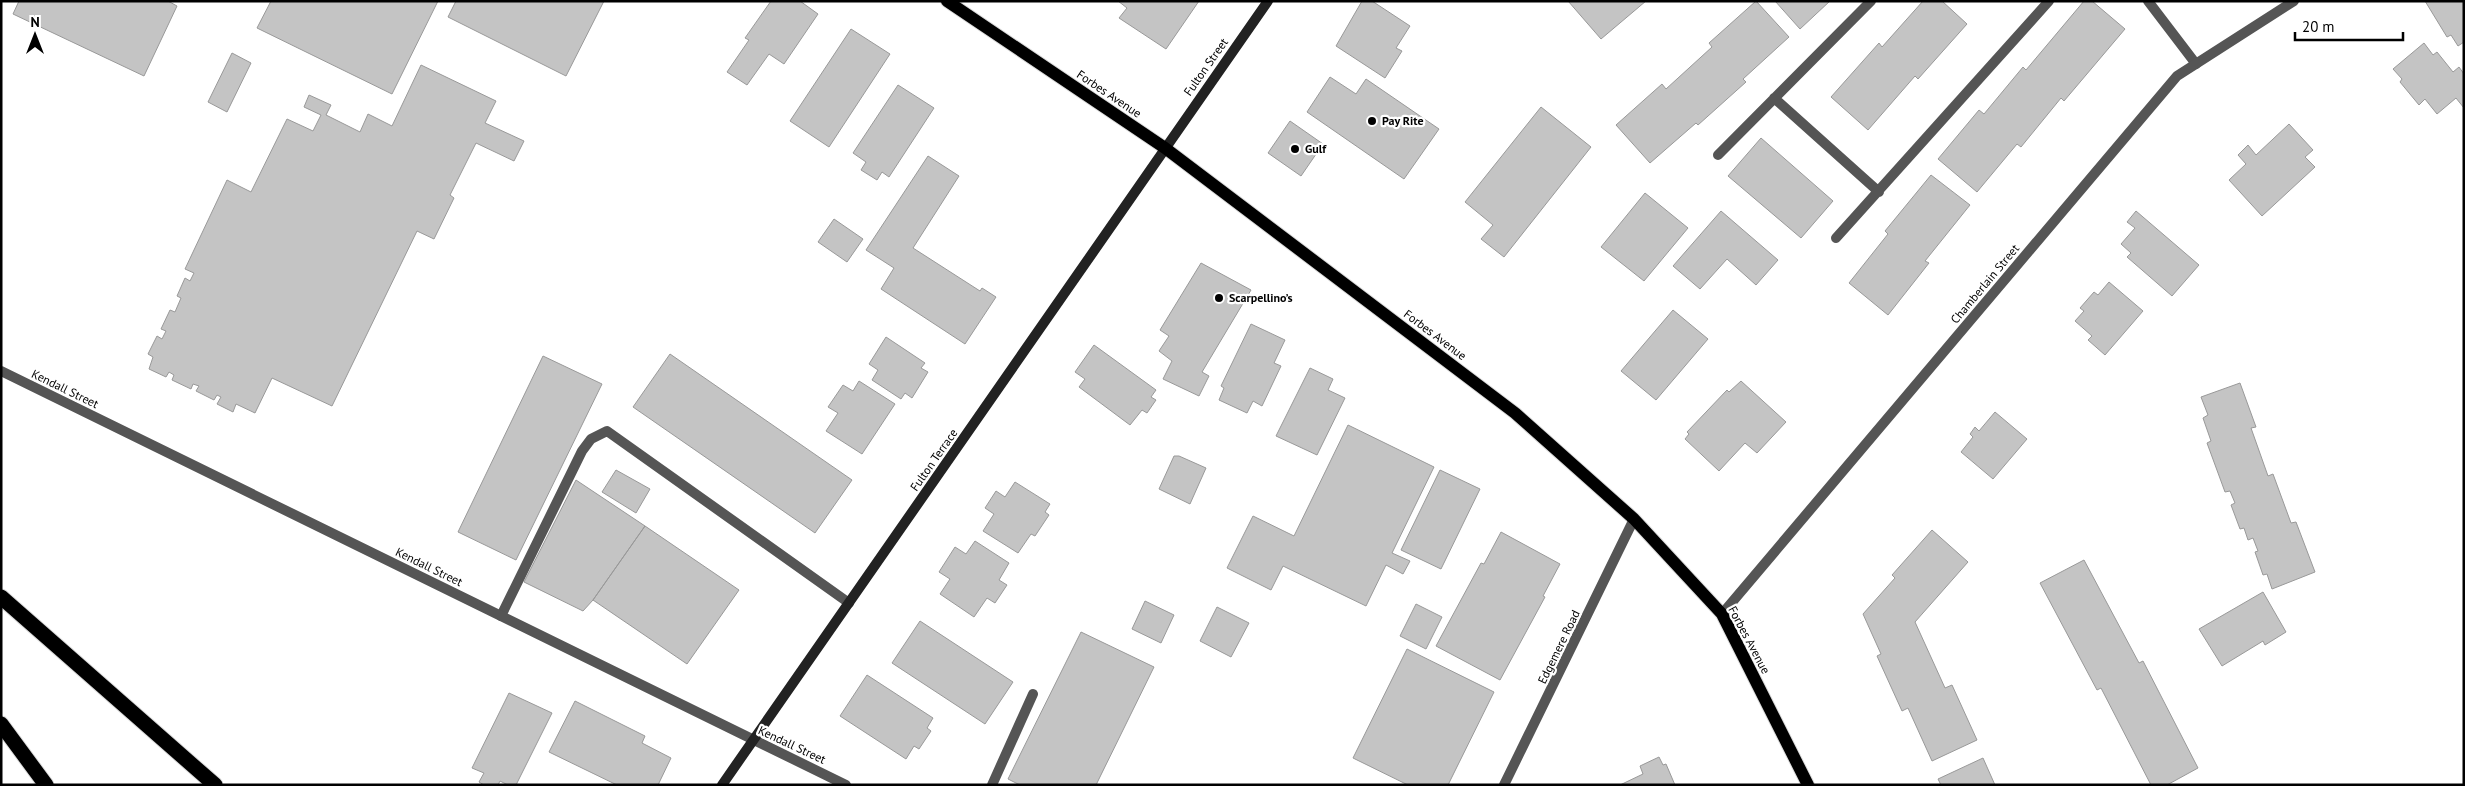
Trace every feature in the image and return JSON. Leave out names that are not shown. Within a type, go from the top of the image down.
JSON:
[{"type":"highway","points":[[1,597],[215,785]]},
{"type":"highway","points":[[1,724],[46,785]]},
{"type":"main road","name":"Forbes Avenue","points":[[947,1],[1164,148],[1515,413],[1634,519],[1722,614],[1808,785]]},
{"type":"street","name":"Fulton Street","points":[[1164,148],[1268,1]]},
{"type":"street","points":[[1718,155],[1871,1]]},
{"type":"street","points":[[1836,238],[2049,1]]},
{"type":"street","points":[[2148,1],[2196,64]]},
{"type":"street","name":"Chamberlain Street","points":[[1722,614],[2177,76],[2294,1]]},
{"type":"street","points":[[1774,98],[1879,192]]},
{"type":"street","name":"Fulton Terrace","points":[[722,785],[850,604],[1164,148]]},
{"type":"street","name":"Kendall Street","points":[[1,371],[846,785]]},
{"type":"street","points":[[501,616],[582,451],[591,439],[606,431],[850,604]]},
{"type":"street","name":"Edgemere Road","points":[[1504,785],[1634,519]]},
{"type":"street","points":[[992,785],[1033,694]]},
{"type":"building","points":[[19,1],[168,1],[177,6],[144,76],[13,14]]},
{"type":"building","points":[[271,1],[438,1],[392,94],[257,28]]},
{"type":"building","points":[[456,1],[604,1],[566,76],[448,17]]},
{"type":"building","points":[[771,1],[800,1],[818,14],[784,64],[769,54],[747,85],[727,72],[749,40],[745,38]]},
{"type":"building","points":[[1118,1],[1199,1],[1166,49],[1119,18],[1127,8]]},
{"type":"building","points":[[1362,1],[1372,1],[1410,26],[1396,48],[1402,51],[1385,78],[1336,46]]},
{"type":"building","points":[[1568,1],[1646,1],[1601,39]]},
{"type":"building","points":[[1756,1],[1789,37],[1743,79],[1746,82],[1698,125],[1696,123],[1650,163],[1616,125],[1662,84],[1666,89],[1712,47],[1709,43]]},
{"type":"building","points":[[1775,1],[1830,1],[1800,29]]},
{"type":"building","points":[[1923,1],[1942,1],[1967,24],[1918,79],[1915,76],[1868,130],[1831,97],[1879,43],[1882,47]]},
{"type":"building","points":[[2084,1],[2092,1],[2125,29],[2064,101],[2061,98],[2021,147],[2017,144],[1977,192],[1938,159],[1979,110],[1984,114],[2023,67],[2026,70]]},
{"type":"building","points":[[2425,1],[2464,1],[2464,42],[2458,46],[2451,35],[2447,37]]},
{"type":"building","points":[[851,29],[890,54],[829,147],[790,121]]},
{"type":"building","points":[[2424,43],[2433,55],[2437,52],[2453,72],[2459,67],[2464,74],[2464,108],[2456,98],[2437,114],[2425,99],[2419,105],[2400,82],[2402,79],[2393,69]]},
{"type":"building","points":[[232,53],[251,63],[227,112],[208,102]]},
{"type":"building","points":[[421,65],[496,101],[485,123],[524,141],[514,161],[476,143],[450,195],[454,198],[434,239],[417,231],[332,406],[272,378],[255,413],[236,404],[233,412],[217,404],[221,397],[217,395],[214,400],[196,391],[199,386],[193,384],[191,389],[172,380],[174,375],[169,372],[166,377],[149,369],[153,357],[148,354],[157,336],[162,339],[166,331],[161,329],[170,310],[175,312],[181,298],[177,296],[185,278],[190,281],[194,273],[185,269],[227,180],[251,192],[287,119],[313,131],[321,115],[304,107],[309,95],[331,105],[326,115],[360,132],[368,114],[392,126]]},
{"type":"building","name":"Pay Rite","points":[[1330,77],[1356,94],[1366,79],[1439,129],[1404,179],[1307,112]]},
{"type":"building","points":[[898,85],[934,108],[889,177],[882,172],[877,180],[861,170],[866,162],[853,153]]},
{"type":"building","points":[[1541,107],[1591,147],[1504,257],[1481,239],[1493,225],[1465,202]]},
{"type":"building","name":"Gulf","points":[[1290,121],[1323,144],[1301,176],[1268,153]]},
{"type":"building","points":[[2289,124],[2313,150],[2305,157],[2315,167],[2262,216],[2229,180],[2246,164],[2238,155],[2248,145],[2256,155]]},
{"type":"building","points":[[1761,138],[1833,201],[1801,238],[1728,176]]},
{"type":"building","points":[[928,156],[959,176],[913,248],[980,291],[982,288],[996,297],[965,344],[881,289],[894,268],[866,250]]},
{"type":"building","points":[[1931,175],[1970,205],[1925,261],[1929,263],[1888,315],[1849,283],[1888,234],[1885,231]]},
{"type":"building","points":[[1645,193],[1688,228],[1644,281],[1601,247]]},
{"type":"building","points":[[1721,211],[1778,260],[1756,285],[1727,259],[1700,289],[1673,266]]},
{"type":"building","points":[[2136,211],[2199,265],[2172,296],[2127,257],[2131,253],[2121,244],[2135,228],[2127,222]]},
{"type":"building","points":[[834,219],[863,239],[847,262],[818,242]]},
{"type":"building","points":[[1201,263],[1251,290],[1202,372],[1209,376],[1199,396],[1163,379],[1172,361],[1159,351],[1169,336],[1160,330]]},
{"type":"building","points":[[2109,282],[2143,311],[2105,355],[2088,340],[2092,336],[2075,321],[2084,311],[2080,308],[2094,292],[2098,295]]},
{"type":"building","points":[[1673,310],[1708,339],[1656,400],[1621,371]]},
{"type":"building","points":[[1251,324],[1285,340],[1274,363],[1281,366],[1262,406],[1253,401],[1247,413],[1219,400],[1224,388],[1221,386]]},
{"type":"building","points":[[886,337],[925,363],[921,368],[928,372],[912,398],[905,393],[901,399],[872,380],[878,370],[869,364]]},
{"type":"building","points":[[1094,345],[1156,390],[1151,397],[1156,400],[1147,413],[1142,410],[1130,425],[1079,387],[1085,379],[1075,372]]},
{"type":"building","points":[[670,354],[852,480],[815,533],[633,407]]},
{"type":"building","points":[[543,356],[602,384],[516,560],[458,532]]},
{"type":"building","points":[[1310,368],[1333,379],[1328,390],[1345,398],[1317,455],[1276,436]]},
{"type":"building","points":[[859,381],[895,404],[862,454],[826,431],[838,413],[828,407],[843,385],[853,391]]},
{"type":"building","points":[[1741,381],[1786,422],[1757,453],[1745,443],[1719,471],[1685,439],[1689,434],[1687,432],[1727,390],[1729,392]]},
{"type":"building","points":[[2240,383],[2256,427],[2251,428],[2268,476],[2273,474],[2291,523],[2296,522],[2315,572],[2272,589],[2267,574],[2263,575],[2255,552],[2258,551],[2253,538],[2248,540],[2244,528],[2240,529],[2231,505],[2235,503],[2230,491],[2225,492],[2207,443],[2211,441],[2203,418],[2208,415],[2201,397]]},
{"type":"building","points":[[1995,412],[2027,439],[1993,479],[1961,452],[1973,437],[1970,434],[1975,427],[1979,431]]},
{"type":"building","points":[[1348,425],[1434,467],[1392,553],[1410,561],[1403,574],[1386,565],[1366,606],[1283,566],[1271,590],[1227,568],[1253,516],[1294,536]]},
{"type":"building","points":[[1174,456],[1179,456],[1206,468],[1190,504],[1159,489]]},
{"type":"building","points":[[616,470],[650,489],[636,513],[602,492]]},
{"type":"building","points":[[1440,470],[1480,489],[1441,569],[1401,550]]},
{"type":"building","points":[[576,480],[645,526],[593,600],[583,611],[524,582]]},
{"type":"building","points":[[1015,482],[1050,504],[1045,512],[1049,515],[1035,536],[1031,534],[1018,553],[983,531],[994,514],[985,508],[996,491],[1005,497]]},
{"type":"building","points":[[645,526],[739,590],[687,664],[593,600]]},
{"type":"building","points":[[1932,530],[1968,562],[1915,622],[1945,688],[1952,685],[1977,740],[1932,761],[1908,708],[1902,711],[1877,656],[1881,654],[1863,614],[1895,578],[1892,575]]},
{"type":"building","points":[[1501,532],[1560,564],[1543,596],[1545,597],[1500,680],[1436,646],[1481,563],[1484,564]]},
{"type":"building","points":[[975,541],[1009,563],[999,580],[1007,585],[995,603],[987,598],[974,617],[940,594],[950,579],[939,572],[955,547],[966,554]]},
{"type":"building","points":[[2084,560],[2139,663],[2143,661],[2198,768],[2167,785],[2151,785],[2101,688],[2097,690],[2040,583]]},
{"type":"building","points":[[2263,592],[2286,632],[2265,645],[2263,641],[2222,666],[2199,629]]},
{"type":"building","points":[[1145,601],[1174,615],[1161,643],[1132,629]]},
{"type":"building","points":[[1416,604],[1442,617],[1426,649],[1400,636]]},
{"type":"building","points":[[1217,607],[1249,623],[1231,657],[1200,641]]},
{"type":"building","points":[[920,621],[1013,682],[985,724],[892,663]]},
{"type":"building","points":[[1081,632],[1154,667],[1096,785],[1020,785],[1008,779]]},
{"type":"building","points":[[1407,649],[1494,692],[1448,785],[1408,785],[1353,758]]},
{"type":"building","points":[[867,675],[933,718],[927,728],[931,731],[919,749],[914,746],[906,759],[840,716]]},
{"type":"building","points":[[509,693],[552,713],[516,785],[508,785],[500,781],[498,785],[484,785],[479,782],[484,773],[472,768]]},
{"type":"building","points":[[575,701],[645,736],[642,743],[671,758],[658,785],[617,785],[549,752]]},
{"type":"building","points":[[1659,757],[1663,765],[1666,764],[1675,785],[1620,785],[1643,774],[1640,766]]},
{"type":"building","points":[[1983,758],[1995,785],[1941,785],[1938,779]]},
{"type":"place","name":"Pay Rite","points":[[1372,121]]},
{"type":"place","name":"Gulf","points":[[1295,149]]},
{"type":"place","name":"Scarpellino’s","points":[[1219,298]]}]
